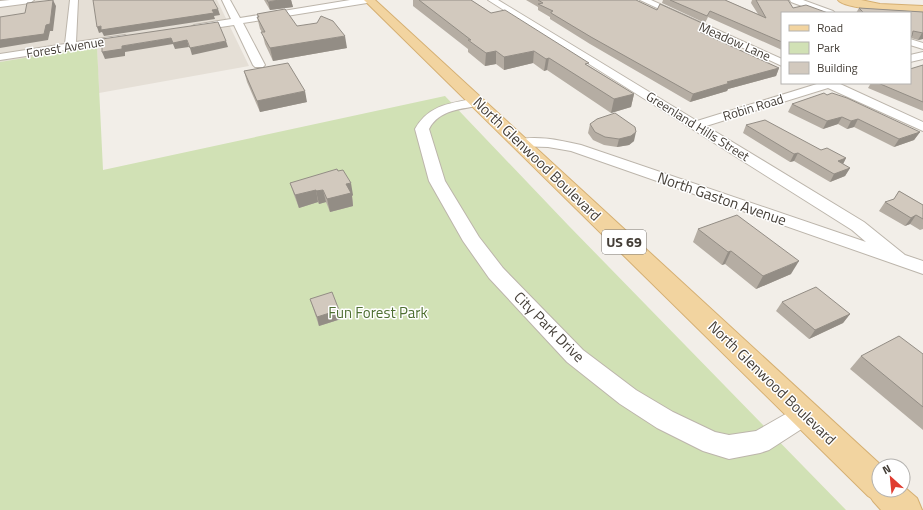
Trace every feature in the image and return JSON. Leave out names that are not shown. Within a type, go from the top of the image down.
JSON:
[{"type":"main road","name":"North Glenwood Boulevard","points":[[368,0],[478,102],[871,477]]},
{"type":"main road","points":[[843,0],[880,7],[923,9]]},
{"type":"main road","points":[[892,498],[905,510]]},
{"type":"street","points":[[0,4],[30,0]]},
{"type":"street","points":[[70,46],[74,0]]},
{"type":"street","points":[[226,0],[259,64]]},
{"type":"street","points":[[184,29],[368,0]]},
{"type":"street","name":"Greenland Hills Street","points":[[492,0],[858,226],[898,259]]},
{"type":"street","name":"Meadow Lane","points":[[644,0],[781,63]]},
{"type":"street","points":[[794,0],[827,12]]},
{"type":"street","name":"Forest Avenue","points":[[0,57],[138,36]]},
{"type":"street","points":[[911,42],[923,46]]},
{"type":"street","points":[[911,59],[923,55]]},
{"type":"street","name":"Robin Road","points":[[696,125],[826,84]]},
{"type":"street","points":[[831,84],[923,127]]},
{"type":"street","name":"City Park Drive","points":[[478,102],[451,108],[436,114],[425,121],[422,129],[437,181],[472,241],[496,273],[575,356],[628,397],[665,420],[712,443],[729,447],[760,442],[806,414]]},
{"type":"street","name":"North Gaston Avenue","points":[[520,143],[535,140],[576,148],[923,268]]},
{"type":"shaded area","points":[[0,0],[217,0],[249,66],[99,93],[97,47],[0,62]]},
{"type":"green space","name":"Fun Forest Park","points":[[97,46],[103,170],[445,96],[568,225],[846,510],[0,510],[0,62]]},
{"type":"building","points":[[53,0],[50,24],[46,25],[44,34],[0,40],[0,17],[25,13],[27,3]]},
{"type":"building","points":[[93,0],[213,0],[218,9],[212,10],[214,13],[101,30],[101,26],[97,27]]},
{"type":"building","points":[[267,0],[279,0],[268,2]]},
{"type":"building","points":[[419,0],[471,0],[491,13],[505,10],[589,63],[585,64],[634,94],[614,99],[549,58],[546,59],[534,51],[504,57],[496,51],[486,53]]},
{"type":"building","points":[[538,0],[636,0],[657,10],[660,4],[704,24],[700,32],[779,68],[727,82],[730,83],[693,94],[551,13],[553,11],[538,4],[543,3]]},
{"type":"building","points":[[670,0],[725,0],[766,18],[756,0],[788,0],[793,8],[806,5],[825,12],[781,12],[781,42],[710,11],[707,16]]},
{"type":"building","points":[[859,8],[923,12],[923,33],[913,31],[911,36],[911,12],[863,12]]},
{"type":"building","points":[[285,9],[297,26],[317,23],[321,16],[333,21],[345,36],[270,48],[261,32],[265,32],[257,17],[259,17],[257,14]]},
{"type":"building","points":[[218,22],[226,41],[190,48],[187,40],[173,43],[171,38],[122,46],[122,49],[102,52],[102,39]]},
{"type":"building","points":[[288,63],[305,91],[257,101],[244,71]]},
{"type":"building","points":[[923,65],[923,102],[880,84],[911,84],[911,69]]},
{"type":"building","points":[[824,93],[827,95],[832,93],[847,98],[920,132],[899,139],[858,119],[851,121],[842,117],[827,121],[792,104]]},
{"type":"building","points":[[615,113],[635,127],[636,132],[631,136],[619,139],[605,137],[595,132],[590,124],[597,119]]},
{"type":"building","points":[[765,120],[821,150],[827,148],[846,158],[838,161],[850,168],[834,174],[798,153],[794,154],[746,125]]},
{"type":"building","points":[[337,169],[338,171],[343,170],[351,183],[346,184],[351,193],[327,199],[323,190],[316,190],[295,195],[290,183]]},
{"type":"building","points":[[899,191],[923,205],[923,219],[916,215],[911,218],[885,202],[894,199]]},
{"type":"building","points":[[737,215],[799,261],[763,276],[731,251],[728,252],[698,229]]},
{"type":"building","points":[[816,287],[850,314],[815,330],[782,302]]},
{"type":"building","points":[[332,292],[339,310],[317,317],[310,299]]},
{"type":"building","points":[[899,336],[923,354],[923,407],[861,356]]}]
